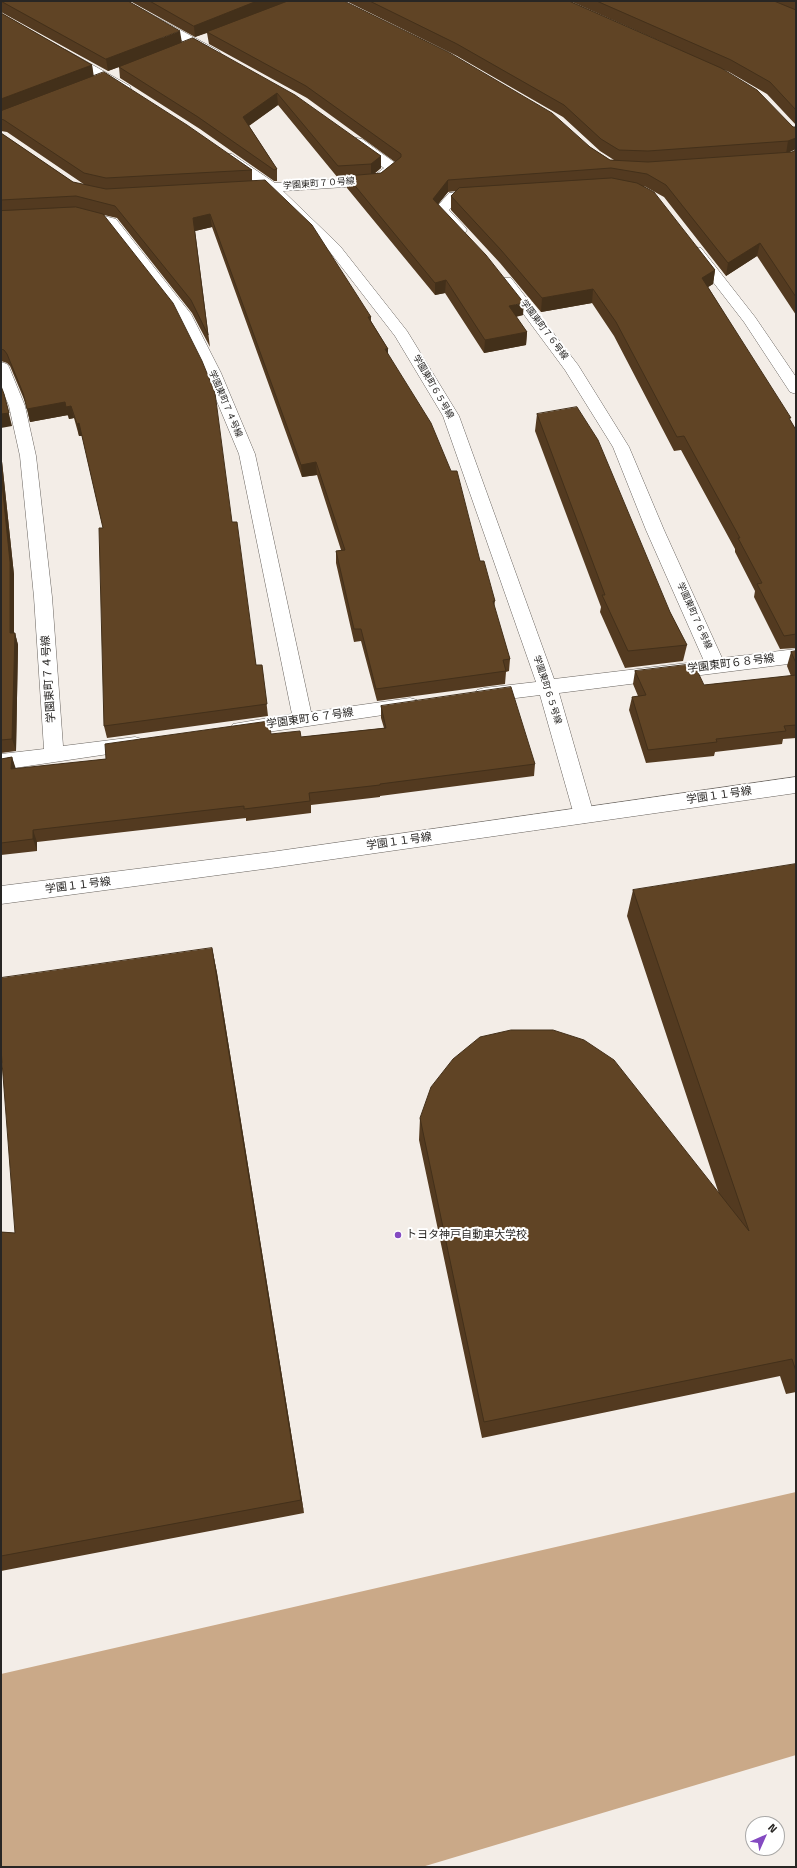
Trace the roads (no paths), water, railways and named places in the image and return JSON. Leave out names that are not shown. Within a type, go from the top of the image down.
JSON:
[{"type":"street","points":[[118,1],[229,62]]},
{"type":"street","points":[[182,49],[210,38]]},
{"type":"street","points":[[54,47],[141,99]]},
{"type":"street","name":"学園東町７０号線","points":[[271,187],[376,181],[393,168],[344,132]]},
{"type":"street","name":"学園東町６５号線","points":[[213,147],[271,187],[336,249],[402,334],[451,416],[547,686],[584,815]]},
{"type":"street","points":[[248,189],[271,187]]},
{"type":"street","points":[[468,238],[441,210],[454,196],[493,193]]},
{"type":"street","name":"学園東町７４号線","points":[[63,215],[78,214],[111,222],[182,314],[213,373],[246,454],[303,720]]},
{"type":"street","points":[[687,238],[750,320],[796,389]]},
{"type":"street","name":"学園東町７６号線","points":[[494,267],[519,297],[572,368],[621,447],[655,530],[716,666]]},
{"type":"street","name":"学園東町７４号線","points":[[1,367],[17,406],[28,456],[43,597],[54,755]]},
{"type":"street","name":"学園東町６８号線","points":[[547,686],[796,656]]},
{"type":"street","points":[[468,697],[547,686]]},
{"type":"street","name":"学園東町６７号線","points":[[225,731],[429,703]]},
{"type":"street","points":[[1,762],[155,741]]},
{"type":"street","name":"学園１１号線","points":[[1,895],[171,874],[796,785]]},
{"type":"place","name":"トヨタ神戸自動車大学校","points":[[398,1235]]}]
